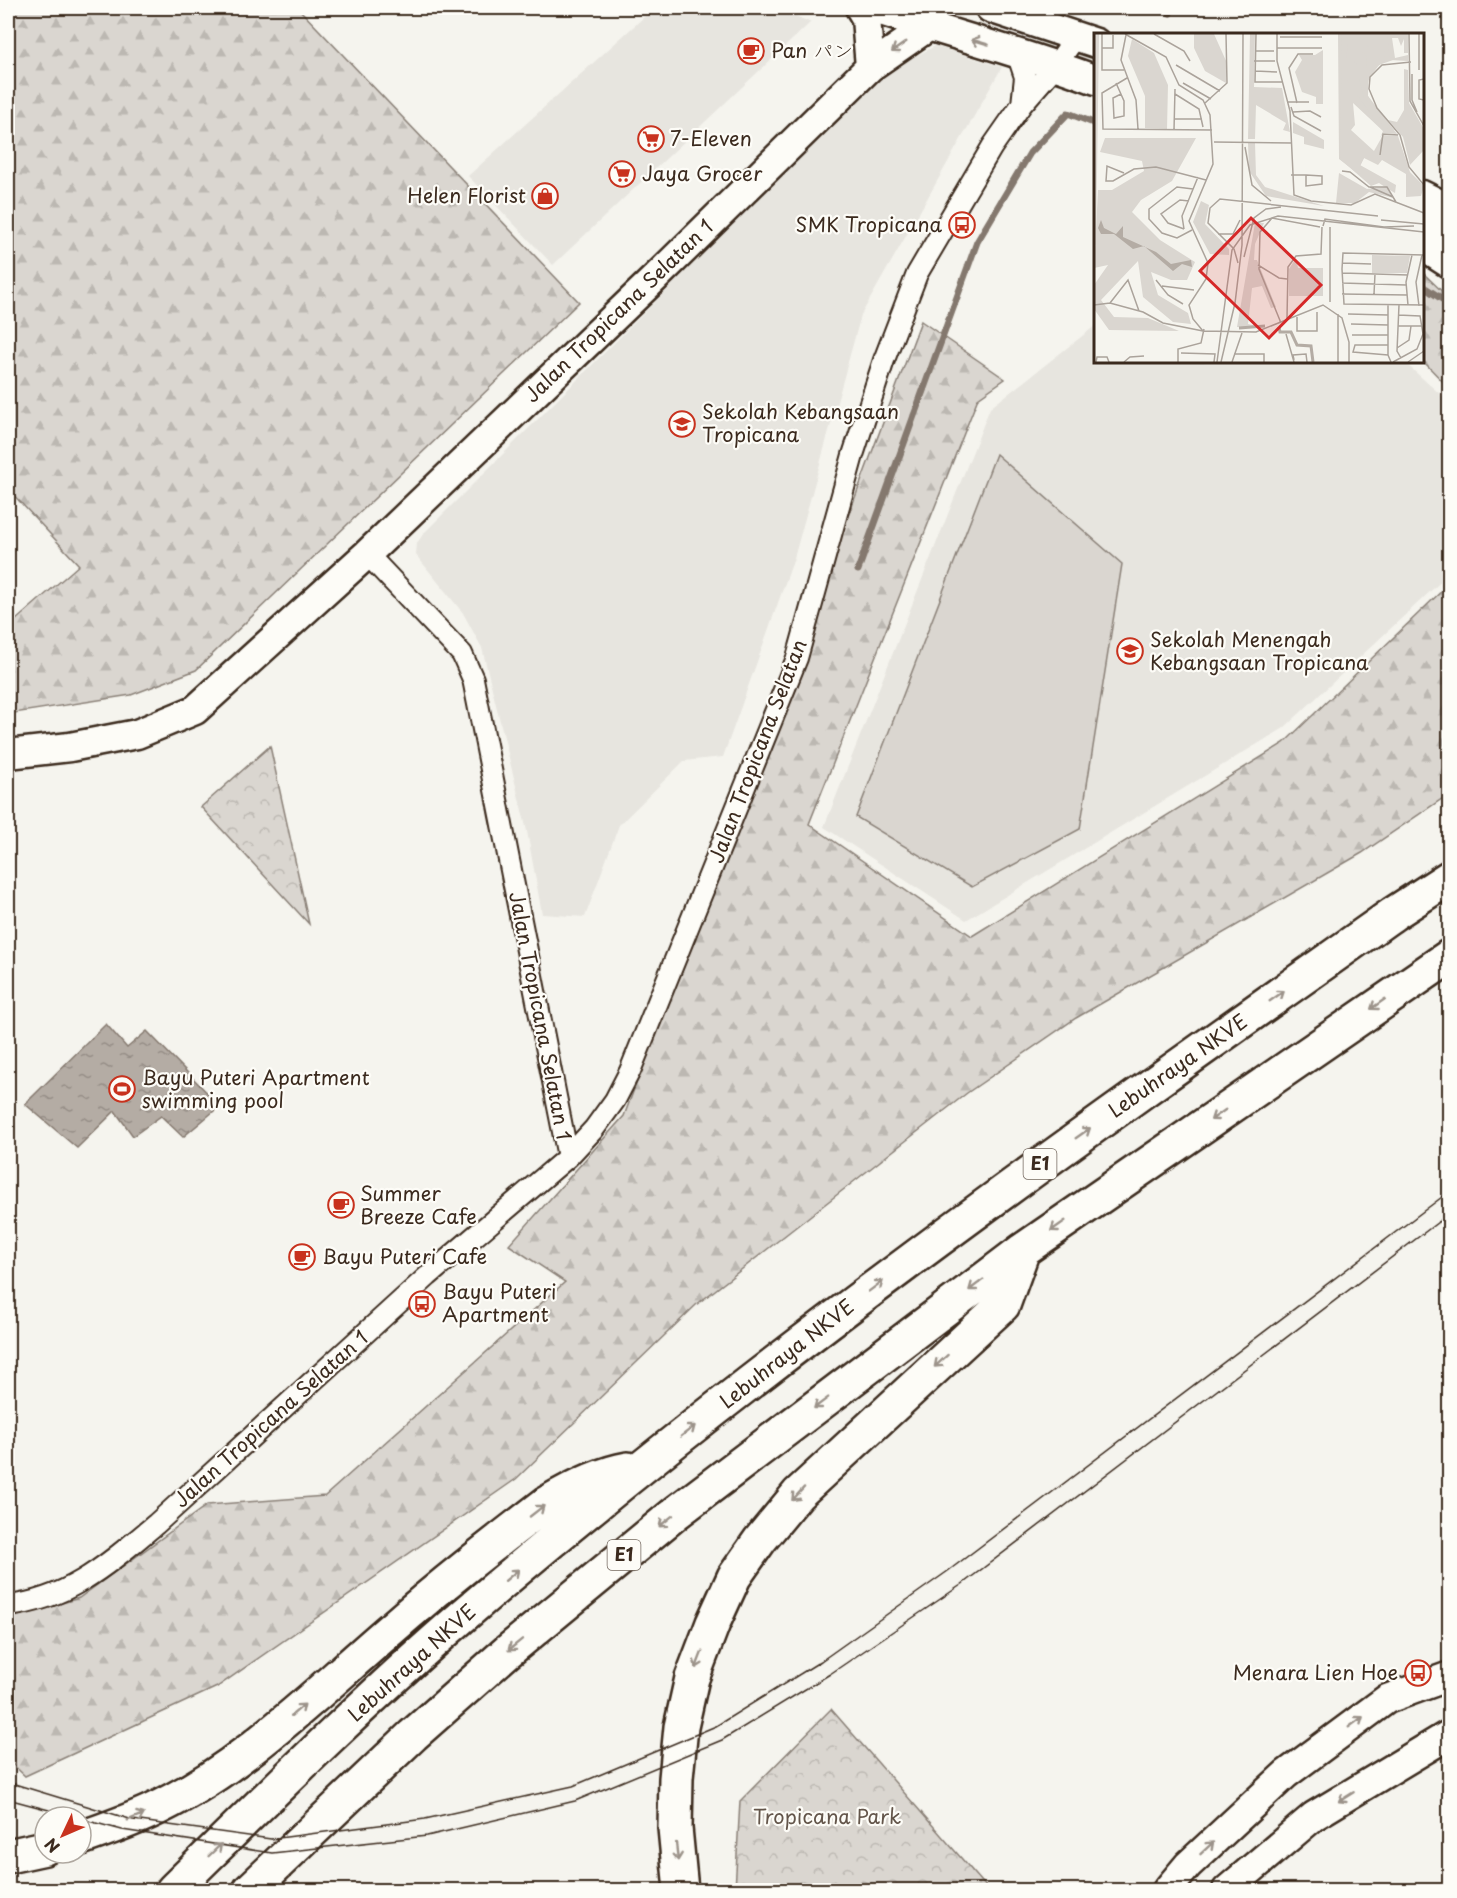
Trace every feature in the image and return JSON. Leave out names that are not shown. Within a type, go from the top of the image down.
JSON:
[{"type":"highway","name":"Lebuhraya NKVE","points":[[173,1890],[375,1695],[462,1616],[642,1466],[1019,1179],[1373,928],[1449,877]]},
{"type":"highway","name":"E1","points":[[250,1890],[413,1735],[516,1645],[677,1512],[1023,1250],[1449,956]]},
{"type":"highway","points":[[681,1890],[675,1828],[676,1778],[681,1726],[692,1678],[734,1577],[760,1540],[798,1494],[1003,1305],[1023,1250]]},
{"type":"highway","points":[[93,1833],[150,1811],[233,1761],[313,1698],[392,1628],[546,1503],[573,1487],[612,1471],[642,1466]]},
{"type":"highway","points":[[8,1856],[33,1851]]},
{"type":"street","points":[[860,8],[866,18],[870,67]]},
{"type":"street","points":[[872,8],[1056,65],[1094,80]]},
{"type":"street","points":[[990,8],[1086,39]]},
{"type":"street","name":"Jalan Tropicana Selatan 1","points":[[8,754],[70,747],[137,734],[195,710],[367,554],[653,280],[870,67],[928,27]]},
{"type":"street","points":[[1022,104],[1056,65],[1086,39]]},
{"type":"street","points":[[1017,53],[1025,76],[1022,104]]},
{"type":"street","name":"Jalan Tropicana Selatan","points":[[568,1157],[594,1129],[615,1100],[630,1071],[797,658],[853,455],[884,360],[916,274],[992,147],[1022,104]]},
{"type":"street","points":[[1424,196],[1449,209]]},
{"type":"street","points":[[1424,225],[1449,237]]},
{"type":"street","points":[[1424,247],[1449,264]]},
{"type":"street","name":"Jalan Tropicana Selatan 1","points":[[8,1606],[29,1604],[69,1589],[113,1560],[428,1276],[568,1157],[473,679],[462,654],[367,554]]},
{"type":"street","points":[[1167,1890],[1188,1865],[1286,1774],[1387,1699],[1449,1676]]},
{"type":"street","points":[[1227,1890],[1314,1816],[1449,1734]]},
{"type":"shaded area","points":[[654,8],[768,8],[811,22],[553,265],[468,176]]},
{"type":"shaded area","name":"Sekolah Kebangsaan Tropicana","points":[[935,46],[1002,67],[861,315],[794,558],[723,757],[684,761],[619,825],[585,917],[542,914],[527,831],[482,648],[463,613],[416,555],[417,543],[424,533],[885,72]]},
{"type":"shaded area","name":"Sekolah Menengah Kebangsaan Tropicana","points":[[1094,327],[1094,363],[1405,363],[1449,402],[1449,574],[1284,728],[966,920],[824,827],[990,408]]},
{"type":"green space","points":[[8,8],[298,8],[579,302],[196,670],[131,695],[8,714],[8,627],[79,565],[8,489]]},
{"type":"green space","points":[[1424,274],[1449,298],[1449,388],[1424,362]]},
{"type":"green space","points":[[921,321],[1005,379],[978,398],[809,824],[972,936],[1284,743],[1449,584],[1449,794],[1362,853],[1076,1018],[967,1093],[696,1305],[516,1479],[217,1687],[25,1776],[8,1760],[8,1619],[79,1598],[207,1505],[325,1496],[565,1282],[509,1245],[624,1116]]},
{"type":"green space","points":[[996,454],[1122,564],[1080,829],[972,887],[856,817]]},
{"type":"green space","points":[[270,746],[309,924],[201,807]]},
{"type":"green space","name":"Tropicana Park","points":[[831,1709],[989,1890],[735,1890],[740,1801]]},
{"type":"water","name":"Bayu Puteri Apartment swimming pool","points":[[106,1024],[127,1048],[147,1031],[220,1106],[183,1137],[161,1116],[133,1136],[115,1111],[77,1148],[25,1104]]},
{"type":"waterway","points":[[1170,13],[1173,8]]},
{"type":"waterway","points":[[858,570],[977,242],[1030,153],[1068,113],[1094,123]]},
{"type":"waterway","points":[[1424,287],[1450,304]]},
{"type":"tram line","points":[[8,1782],[133,1820],[271,1839],[425,1819],[573,1786],[716,1726],[821,1661],[948,1571],[1450,1191]]},
{"type":"tram line","points":[[93,1822],[122,1830],[272,1853],[427,1836],[575,1801],[722,1740],[830,1674],[961,1585],[1450,1213]]},
{"type":"tram line","points":[[8,1799],[33,1806]]},
{"type":"place","name":"Pan パン","points":[[751,51]]},
{"type":"place","name":"7-Eleven","points":[[651,139]]},
{"type":"place","name":"Jaya Grocer","points":[[622,174]]},
{"type":"place","name":"Helen Florist","points":[[545,196]]},
{"type":"place","name":"SMK Tropicana","points":[[962,225]]},
{"type":"place","name":"Sekolah Kebangsaan Tropicana","points":[[682,424]]},
{"type":"place","name":"Sekolah Menengah Kebangsaan Tropicana","points":[[1130,651]]},
{"type":"place","name":"Bayu Puteri Apartment swimming pool","points":[[122,1089]]},
{"type":"place","name":"Summer Breeze Cafe","points":[[341,1205]]},
{"type":"place","name":"Bayu Puteri Cafe","points":[[302,1257]]},
{"type":"place","name":"Bayu Puteri Apartment","points":[[422,1304]]},
{"type":"place","name":"Menara Lien Hoe","points":[[1418,1673]]}]
